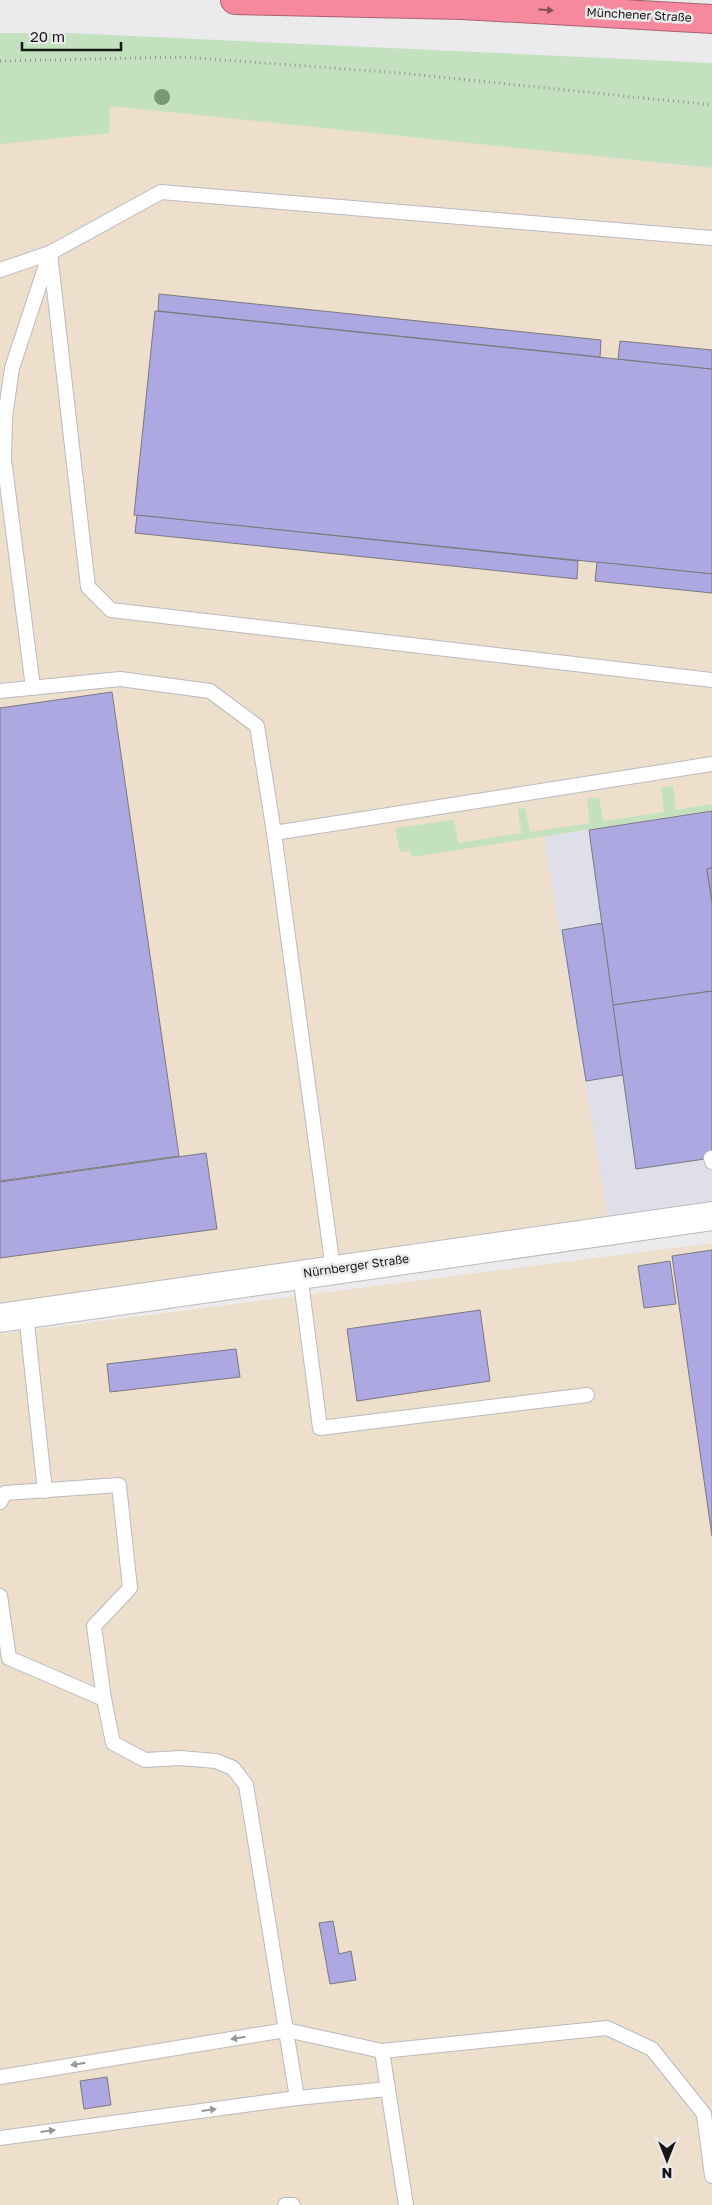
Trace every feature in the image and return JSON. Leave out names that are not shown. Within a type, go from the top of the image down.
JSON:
[{"type":"highway","name":"Münchener Straße","points":[[235,0],[462,4],[712,20]]},
{"type":"street","name":"Nürnberger Straße","points":[[0,1318],[712,1216]]},
{"type":"lane","points":[[0,270],[50,253],[161,192],[712,238]]},
{"type":"lane","points":[[50,253],[88,587],[111,610],[712,680]]},
{"type":"lane","points":[[33,688],[4,459],[5,417],[12,368],[50,253]]},
{"type":"lane","points":[[0,691],[120,679],[210,691],[257,726],[274,833],[333,1269]]},
{"type":"lane","points":[[274,833],[712,764]]},
{"type":"lane","points":[[711,1158],[712,1162]]},
{"type":"lane","points":[[300,1274],[320,1428],[586,1395]]},
{"type":"lane","points":[[26,1314],[45,1491]]},
{"type":"lane","points":[[0,1502],[5,1493],[119,1485],[130,1588],[94,1626],[104,1699],[113,1743],[145,1760],[180,1758],[216,1760],[233,1768],[246,1785],[297,2098]]},
{"type":"lane","points":[[0,1596],[9,1658],[104,1699]]},
{"type":"lane","points":[[0,2077],[286,2030],[382,2051],[607,2028],[652,2049],[704,2114],[712,2176]]},
{"type":"lane","points":[[382,2051],[406,2205]]},
{"type":"lane","points":[[0,2138],[297,2098],[388,2088]]},
{"type":"lane","points":[[285,2205],[293,2205]]},
{"type":"path","points":[[0,61],[182,57],[400,73],[712,105]]},
{"type":"shaded area","points":[[0,94],[712,168],[712,810],[544,837],[608,1218],[0,1310]]},
{"type":"shaded area","points":[[712,810],[712,1204],[608,1218],[544,837]]},
{"type":"shaded area","points":[[712,1243],[712,2205],[0,2205],[0,1334]]},
{"type":"green space","points":[[0,33],[69,33],[712,63],[712,168],[110,106],[109,133],[0,144]]},
{"type":"green space","points":[[673,786],[676,810],[712,804],[712,810],[412,857],[410,851],[400,852],[395,828],[454,820],[458,843],[521,833],[518,809],[525,808],[530,832],[590,823],[587,799],[599,797],[603,821],[664,812],[661,788]]},
{"type":"building","points":[[159,294],[601,340],[600,357],[158,311]]},
{"type":"building","points":[[155,311],[712,369],[712,574],[134,515]]},
{"type":"building","points":[[620,341],[712,350],[712,369],[618,359]]},
{"type":"building","points":[[137,515],[578,561],[577,579],[135,533]]},
{"type":"building","points":[[597,562],[712,574],[712,593],[595,581]]},
{"type":"building","points":[[112,692],[179,1156],[0,1181],[0,708]]},
{"type":"building","points":[[712,811],[712,868],[707,869],[712,902],[712,991],[613,1005],[589,830]]},
{"type":"building","points":[[712,868],[712,902],[707,869]]},
{"type":"building","points":[[602,923],[623,1075],[586,1081],[562,930]]},
{"type":"building","points":[[712,991],[712,1158],[636,1169],[613,1005]]},
{"type":"building","points":[[206,1153],[217,1229],[0,1258],[0,1182]]},
{"type":"building","points":[[712,1250],[712,1536],[672,1256]]},
{"type":"building","points":[[670,1261],[676,1304],[644,1308],[638,1266]]},
{"type":"building","points":[[480,1310],[490,1381],[357,1401],[347,1329]]},
{"type":"building","points":[[236,1349],[240,1377],[110,1392],[107,1364]]},
{"type":"building","points":[[333,1921],[339,1954],[351,1951],[356,1980],[330,1984],[319,1923]]},
{"type":"building","points":[[107,2077],[111,2105],[84,2109],[80,2081]]}]
